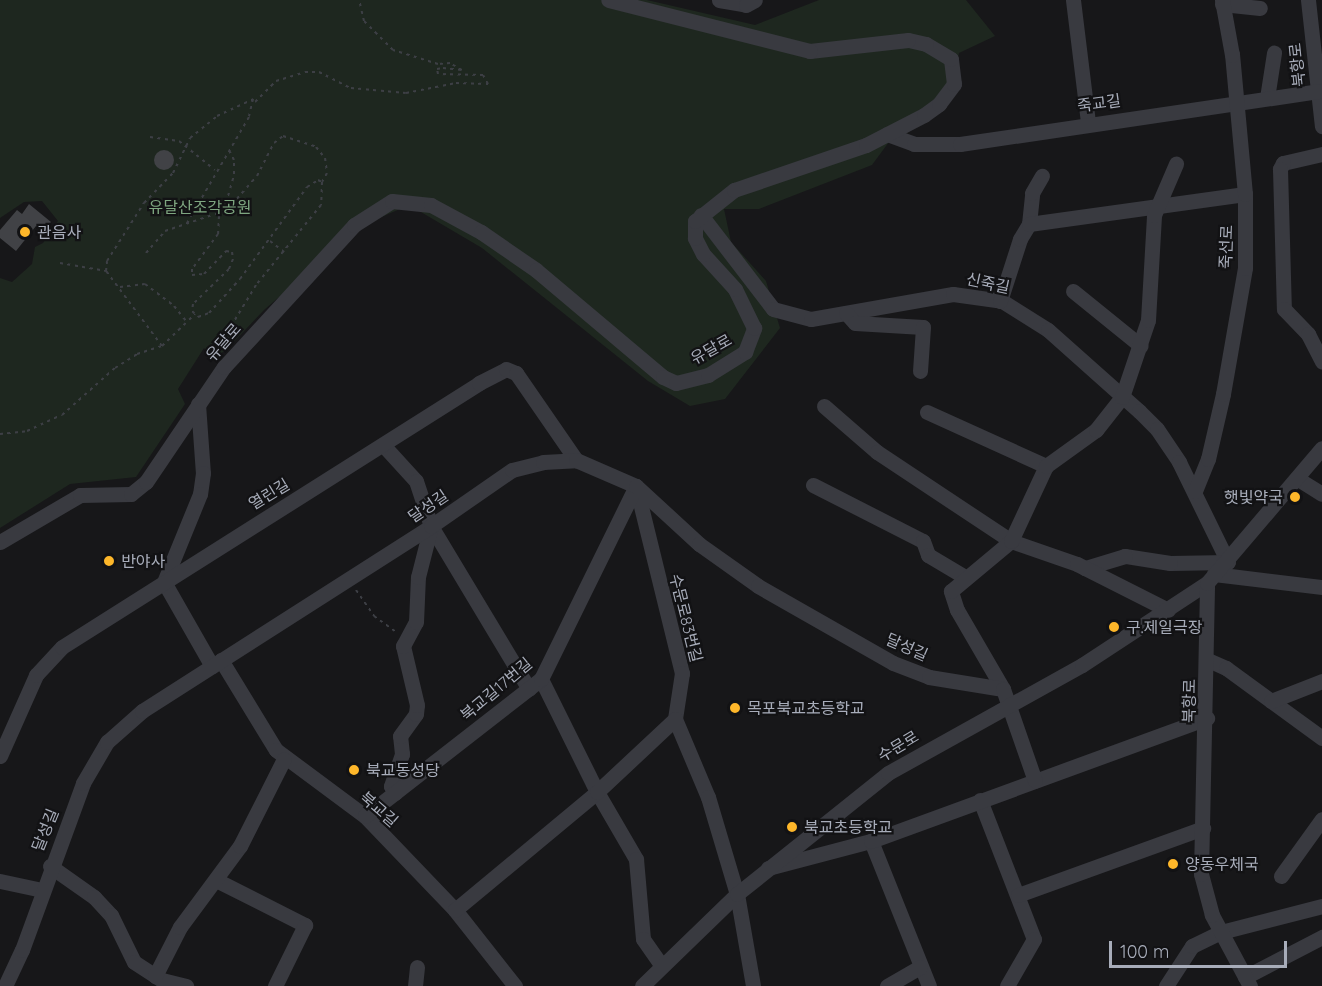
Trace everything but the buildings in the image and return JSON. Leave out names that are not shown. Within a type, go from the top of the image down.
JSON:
[{"type":"street","points":[[608,0],[810,51],[908,40],[943,51],[955,68],[954,84],[939,104],[887,134],[805,168],[734,190],[701,215]]},
{"type":"street","points":[[719,0],[746,5],[755,0]]},
{"type":"street","points":[[1073,0],[1088,123]]},
{"type":"street","name":"북항로","points":[[1308,0],[1322,126]]},
{"type":"street","points":[[1222,2],[1260,8]]},
{"type":"street","name":"죽선로","points":[[1195,491],[1208,459],[1223,394],[1245,268],[1245,194],[1234,103],[1232,54],[1222,2]]},
{"type":"street","points":[[1267,98],[1274,53]]},
{"type":"street","name":"죽교길","points":[[887,134],[914,144],[960,144],[1088,123],[1318,91]]},
{"type":"street","points":[[1322,154],[1283,163],[1280,169],[1284,309],[1308,334],[1322,362]]},
{"type":"street","points":[[1035,781],[1003,689],[957,610],[951,591],[1011,541],[1046,466],[1096,430],[1122,397],[1141,346],[1153,281],[1154,215],[1176,164]]},
{"type":"street","points":[[1000,301],[1020,239],[1029,224],[1032,193],[1042,176]]},
{"type":"street","points":[[1029,224],[1245,194]]},
{"type":"street","name":"유달로","points":[[0,542],[80,495],[131,494],[146,482],[224,367],[354,225],[376,207],[392,201],[410,201],[431,205],[471,226],[536,270],[663,377],[676,383],[708,375],[745,352],[754,328],[735,289],[703,254],[695,238],[695,221],[701,215]]},
{"type":"street","name":"신죽길","points":[[701,215],[773,309],[810,319],[953,294],[1000,301],[1024,312],[1048,330],[1157,429],[1195,491],[1228,562]]},
{"type":"street","points":[[1073,291],[1141,346]]},
{"type":"street","points":[[846,313],[855,323],[923,327],[920,371]]},
{"type":"street","name":"열린길","points":[[0,756],[36,675],[51,656],[164,582],[384,447],[445,404],[506,369],[516,373],[576,460]]},
{"type":"street","points":[[164,582],[200,494],[203,474],[198,405]]},
{"type":"street","points":[[824,406],[877,452],[1011,541],[1085,568],[1168,610]]},
{"type":"street","points":[[927,412],[1046,466]]},
{"type":"street","points":[[384,447],[416,481],[431,526],[535,684],[636,859],[643,939],[661,965]]},
{"type":"street","points":[[1211,579],[1228,562],[1322,448]]},
{"type":"street","name":"달성길","points":[[5,986],[22,950],[50,866],[83,783],[106,742],[142,711],[431,526],[512,470],[543,462],[576,460],[636,486],[699,544],[758,586],[893,663],[929,677],[1003,689]]},
{"type":"street","points":[[1298,479],[1322,494]]},
{"type":"street","points":[[813,484],[923,541],[928,555],[965,577]]},
{"type":"street","name":"북교길17번길","points":[[364,816],[535,684],[636,486]]},
{"type":"street","name":"수문로83번길","points":[[636,486],[682,673],[675,719]]},
{"type":"street","points":[[395,793],[392,779],[402,754],[400,736],[416,714],[417,705],[403,646],[416,622],[418,577],[431,526]]},
{"type":"street","points":[[1085,568],[1125,556],[1170,563],[1228,562]]},
{"type":"street","points":[[1211,579],[1322,587]]},
{"type":"street","name":"북항로","points":[[1211,579],[1203,886],[1221,933],[1247,982]]},
{"type":"street","name":"수문로","points":[[643,985],[661,965],[767,868],[888,773],[1009,705],[1168,610],[1211,579]]},
{"type":"street","name":"북교길","points":[[164,582],[216,663],[284,759],[364,816],[455,910],[515,986]]},
{"type":"street","points":[[1208,660],[1226,668],[1322,738]]},
{"type":"street","points":[[1271,701],[1322,681]]},
{"type":"street","points":[[767,868],[871,841],[1207,718]]},
{"type":"street","points":[[455,910],[597,792],[675,719],[708,797],[737,894],[753,986]]},
{"type":"street","points":[[154,976],[180,927],[240,846],[284,759]]},
{"type":"street","points":[[980,801],[1034,939],[1007,986]]},
{"type":"street","points":[[1281,876],[1322,819]]},
{"type":"street","points":[[1018,895],[1203,828]]},
{"type":"street","points":[[871,841],[928,986]]},
{"type":"street","points":[[50,866],[105,909],[134,962],[154,976],[186,986]]},
{"type":"street","points":[[216,880],[305,925],[274,986]]},
{"type":"street","points":[[0,881],[42,890]]},
{"type":"street","points":[[1166,986],[1187,950],[1221,933],[1322,906]]},
{"type":"street","points":[[1247,982],[1322,937]]},
{"type":"street","points":[[415,986],[417,967]]},
{"type":"street","points":[[887,986],[920,968]]},
{"type":"path","points":[[186,225],[249,117],[254,103],[276,81],[304,72],[319,72],[351,88],[406,93],[456,83],[488,84],[483,75],[438,74],[437,69],[462,70],[450,63],[438,64],[393,50],[364,21],[360,0]]},
{"type":"path","points":[[106,271],[107,261],[125,229],[172,173],[185,144],[217,116],[249,98],[254,103]]},
{"type":"path","points":[[146,253],[165,231],[219,216],[224,212],[257,176],[274,143],[283,136],[316,147],[325,158],[327,173],[322,182],[321,205],[256,285],[233,323],[224,344],[224,367]]},
{"type":"path","points":[[150,137],[185,144],[216,170]]},
{"type":"path","points":[[224,212],[234,174],[234,160],[229,150]]},
{"type":"path","points":[[195,314],[203,318],[209,313],[270,241],[307,187],[318,180],[322,182]]},
{"type":"path","points":[[0,434],[27,431],[62,415],[115,368],[137,354],[162,346],[188,323],[195,314],[193,304],[229,269],[233,260],[231,252],[226,251],[204,274],[192,275],[192,269],[218,234],[219,216]]},
{"type":"path","points":[[270,241],[284,252]]},
{"type":"path","points":[[60,262],[106,271],[162,346]]},
{"type":"path","points":[[120,287],[145,284],[174,306],[188,323]]},
{"type":"path","points":[[349,579],[366,606],[400,637],[403,646]]},
{"type":"green space","name":"유달산조각공원","points":[[0,0],[647,0],[755,25],[819,0],[966,0],[995,36],[959,53],[950,101],[900,127],[872,165],[759,209],[724,209],[731,242],[766,281],[780,328],[725,399],[690,406],[648,381],[482,248],[409,205],[361,226],[264,310],[225,351],[213,357],[204,348],[178,389],[185,404],[136,477],[70,484],[0,528],[0,278],[12,282],[32,264],[35,247],[43,243],[58,221],[42,201],[24,202],[0,218]]},
{"type":"place","name":"관음사","points":[[25,232]]},
{"type":"place","name":"햇빛약국","points":[[1295,497]]},
{"type":"place","name":"반야사","points":[[109,561]]},
{"type":"place","name":"구.제일극장","points":[[1114,627]]},
{"type":"place","name":"목포북교초등학교","points":[[735,708]]},
{"type":"place","name":"북교동성당","points":[[354,770]]},
{"type":"place","name":"북교초등학교","points":[[792,827]]},
{"type":"place","name":"양동우체국","points":[[1173,864]]}]
